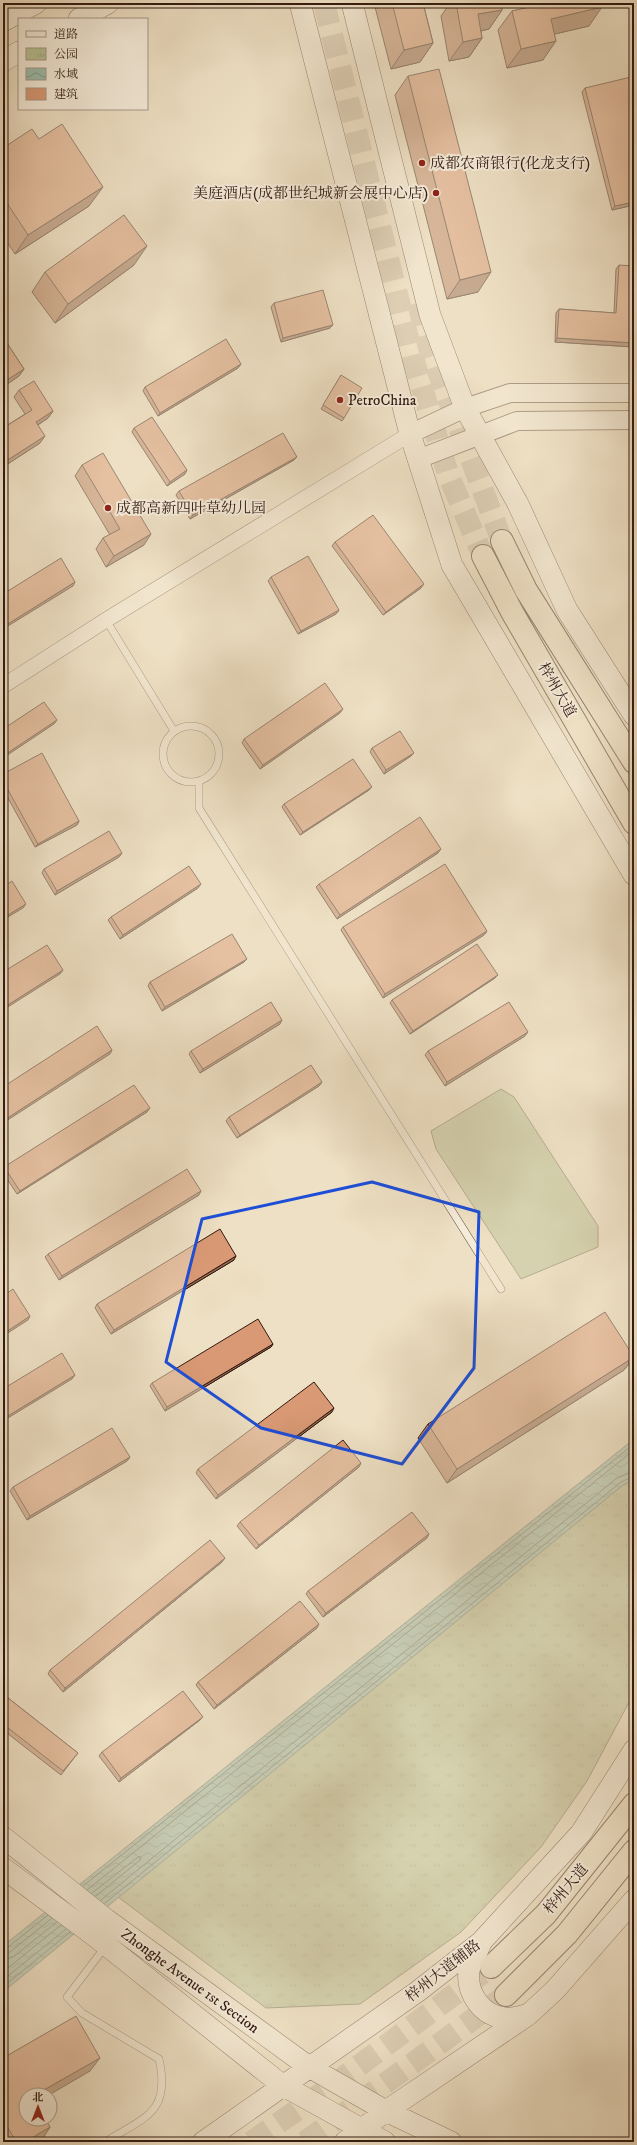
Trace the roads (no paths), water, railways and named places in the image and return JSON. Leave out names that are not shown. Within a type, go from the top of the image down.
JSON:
[{"type":"highway","name":"梓州大道","points":[[502,541],[526,590],[634,762]]},
{"type":"highway","name":"梓州大道","points":[[483,556],[512,612],[634,823]]},
{"type":"highway","name":"梓州大道","points":[[491,1968],[546,1914],[634,1804]]},
{"type":"highway","name":"梓州大道","points":[[506,1995],[567,1934],[634,1851]]},
{"type":"main road","points":[[3,21],[36,3]]},
{"type":"main road","points":[[81,18],[108,3]]},
{"type":"main road","points":[[300,3],[410,434],[452,565],[634,875]]},
{"type":"main road","points":[[352,3],[430,315],[465,408],[518,504],[567,610],[634,715]]},
{"type":"main road","points":[[3,61],[18,53]]},
{"type":"main road","name":"梓州大道辅路","points":[[203,2142],[282,2085],[309,2068],[417,1992],[482,1942],[581,1833],[634,1750]]},
{"type":"main road","name":"Zhonghe Avenue 1st Section","points":[[3,1837],[107,1920],[309,2068],[386,2111],[451,2142]]},
{"type":"main road","name":"Zhonghe Avenue 1st Section","points":[[3,1868],[99,1940],[282,2085],[353,2136],[385,2142]]},
{"type":"main road","points":[[353,2136],[386,2111],[528,2015],[555,1990],[634,1900]]},
{"type":"main road","points":[[482,1942],[469,1971],[471,1994],[478,2003],[491,2014],[505,2018],[528,2015]]},
{"type":"street","points":[[3,686],[106,620],[410,434],[465,408],[510,392],[634,393]]},
{"type":"street","points":[[418,459],[517,421],[634,420]]},
{"type":"lane","points":[[106,620],[174,731]]},
{"type":"lane","points":[[193,726],[211,734],[220,752],[215,771],[199,782],[179,780],[165,767],[163,747],[174,731],[193,726]]},
{"type":"lane","points":[[199,782],[199,808],[501,1289]]},
{"type":"lane","points":[[99,1940],[67,1997],[82,2013],[159,2059],[163,2077],[160,2099],[153,2112],[105,2142]]},
{"type":"water","points":[[634,1439],[634,1479],[623,1485],[3,1992],[3,1946]]},
{"type":"tunnel","points":[[324,3],[413,358],[448,474],[483,556]]},
{"type":"tunnel","points":[[418,303],[429,348],[502,541]]},
{"type":"tunnel","points":[[251,2142],[325,2091],[491,1967]]},
{"type":"tunnel","points":[[305,2142],[506,1995]]},
{"type":"place","name":"成都农商银行(化龙支行)","points":[[422,163]]},
{"type":"place","name":"美庭酒店(成都世纪城新会展中心店)","points":[[436,193]]},
{"type":"place","name":"PetroChina","points":[[340,400]]},
{"type":"place","name":"成都高新四叶草幼儿园","points":[[108,508]]}]
